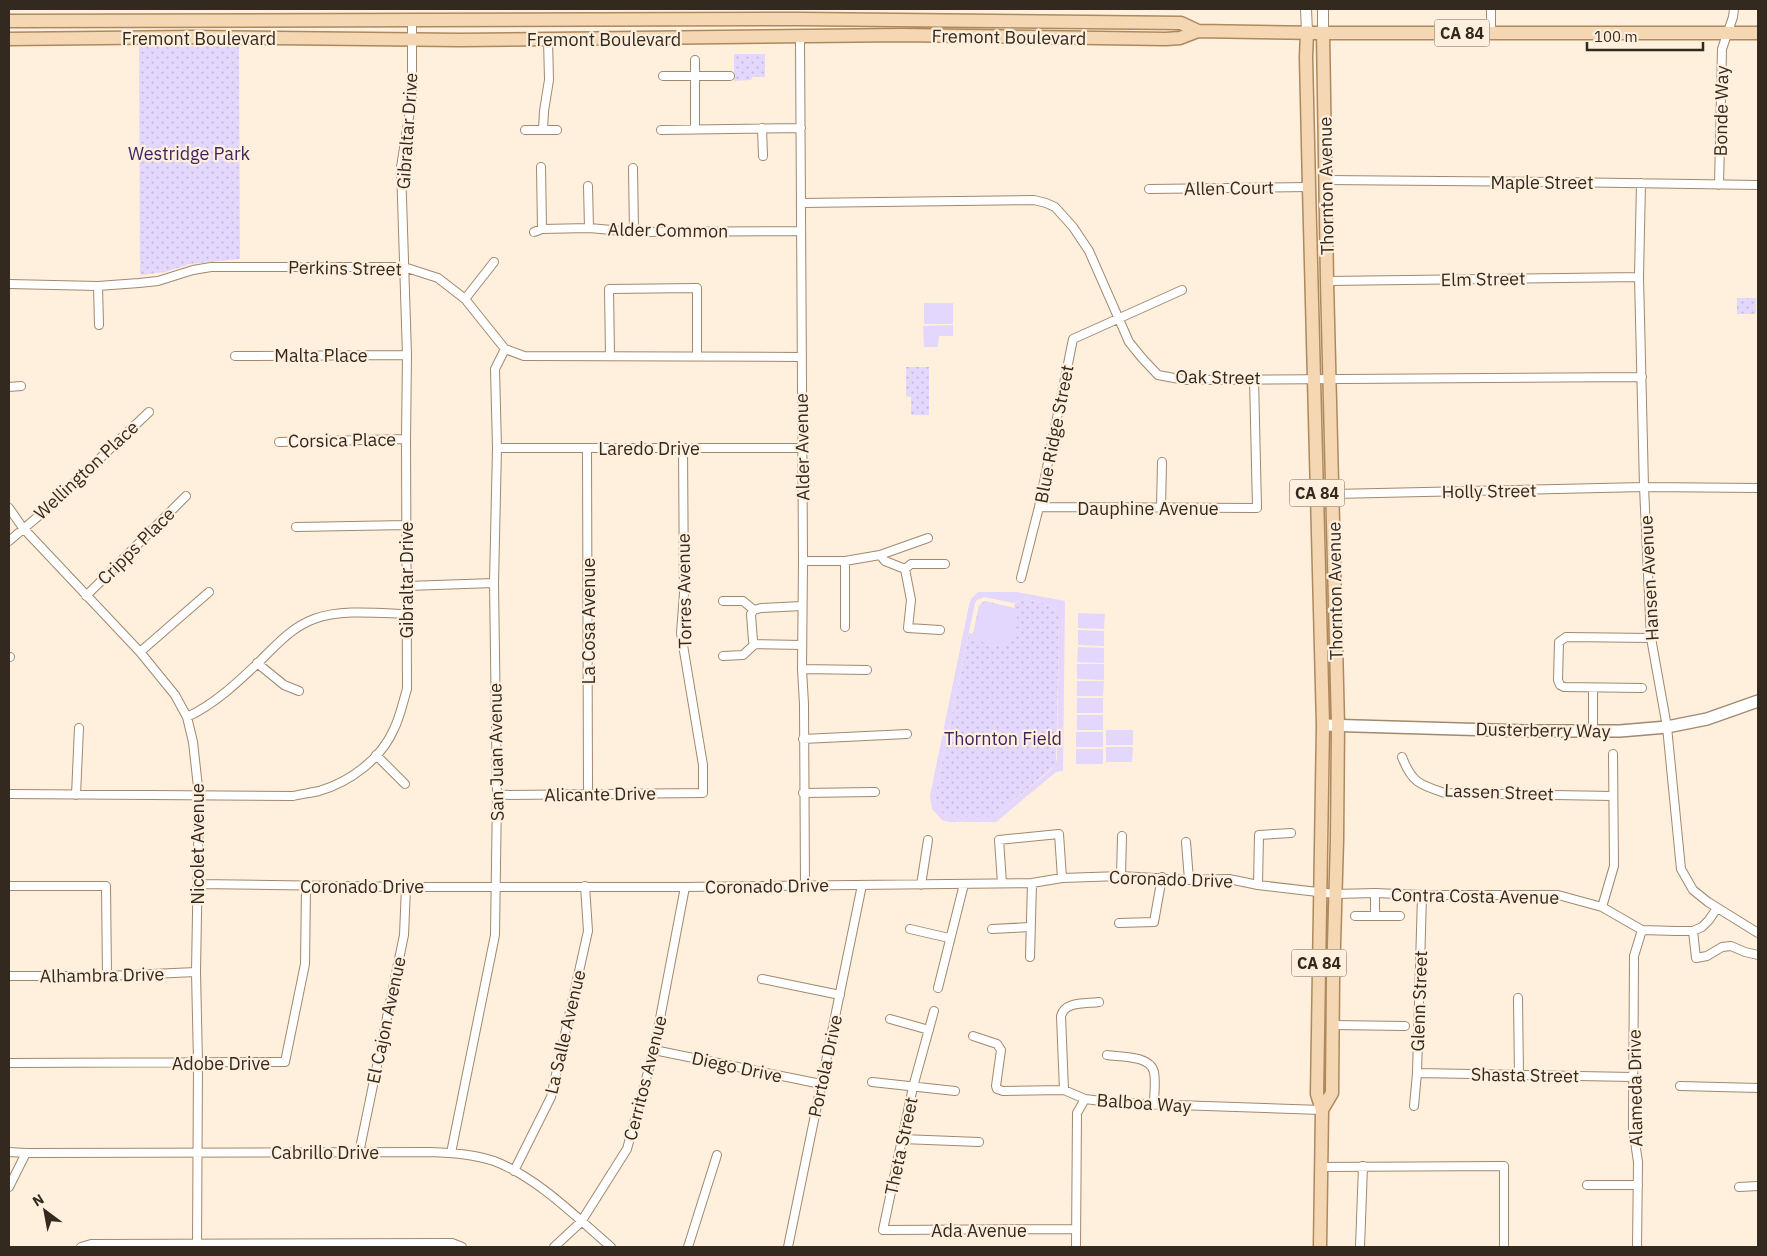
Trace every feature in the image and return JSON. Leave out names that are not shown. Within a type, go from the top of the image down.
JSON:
[{"type":"main road","name":"Fremont Boulevard","points":[[9,21],[412,20],[800,14],[877,21],[1181,23],[1198,31]]},
{"type":"main road","name":"Fremont Boulevard","points":[[9,39],[192,37],[548,39],[902,35],[1166,39],[1180,38],[1198,31],[1323,33],[1758,33]]},
{"type":"main road","name":"Thornton Avenue","points":[[1307,32],[1309,188],[1323,725],[1317,1094],[1322,1110],[1320,1247]]},
{"type":"main road","name":"Thornton Avenue","points":[[1322,1110],[1332,1093],[1338,725],[1329,380],[1323,33]]},
{"type":"main road","name":"Dusterberry Way","points":[[1323,725],[1620,731],[1667,727],[1707,719],[1758,700]]},
{"type":"street","name":"Thornton Avenue","points":[[1306,9],[1307,32]]},
{"type":"street","name":"Thornton Avenue","points":[[1322,9],[1323,33]]},
{"type":"street","points":[[1491,9],[1491,33]]},
{"type":"street","name":"Bonde Way","points":[[1719,185],[1722,49],[1734,9]]},
{"type":"street","name":"Alder Avenue","points":[[800,14],[802,669],[804,704],[805,885]]},
{"type":"street","name":"Gibraltar Drive","points":[[9,794],[76,796],[292,796],[319,791],[350,777],[376,755],[387,743],[395,728],[407,689],[407,355],[401,167],[412,98],[412,20]]},
{"type":"street","points":[[543,130],[549,80],[548,39]]},
{"type":"street","points":[[695,60],[695,129]]},
{"type":"street","points":[[663,76],[730,76]]},
{"type":"street","points":[[762,128],[763,156]]},
{"type":"street","points":[[662,130],[801,128]]},
{"type":"street","points":[[526,130],[558,130]]},
{"type":"street","name":"Alder Common","points":[[541,167],[538,230],[589,228],[634,232],[801,231]]},
{"type":"street","points":[[633,168],[634,232]]},
{"type":"street","name":"Maple Street","points":[[1326,180],[1758,185]]},
{"type":"street","name":"Hansen Avenue","points":[[1641,183],[1638,276],[1644,487],[1651,638],[1667,727],[1681,869],[1693,890],[1717,908],[1758,933]]},
{"type":"street","points":[[588,186],[589,228]]},
{"type":"street","name":"Allen Court","points":[[1149,189],[1309,188]]},
{"type":"street","name":"Oak Street","points":[[801,203],[1034,200],[1056,207],[1090,250],[1129,342],[1158,374],[1185,380],[1254,378],[1314,378],[1329,380],[1642,377]]},
{"type":"street","points":[[465,299],[494,262]]},
{"type":"street","name":"Perkins Street","points":[[9,284],[98,286],[158,281],[194,270],[212,267],[404,267],[438,278],[465,299],[506,349]]},
{"type":"street","name":"Elm Street","points":[[1327,281],[1638,276]]},
{"type":"street","points":[[98,286],[99,325]]},
{"type":"street","points":[[610,355],[609,290],[697,288],[697,356]]},
{"type":"street","points":[[1119,318],[1182,290]]},
{"type":"street","name":"Blue Ridge Street","points":[[1021,578],[1039,508],[1073,339],[1119,318]]},
{"type":"street","points":[[506,349],[524,356],[801,356]]},
{"type":"street","name":"San Juan Avenue","points":[[450,1153],[495,935],[497,795],[494,583],[497,448],[495,369],[506,349]]},
{"type":"street","name":"Malta Place","points":[[235,356],[407,355]]},
{"type":"street","name":"Dauphine Avenue","points":[[1039,508],[1257,508],[1254,378]]},
{"type":"street","points":[[9,386],[21,386]]},
{"type":"street","name":"Wellington Place","points":[[9,541],[41,514],[149,412]]},
{"type":"street","name":"Corsica Place","points":[[279,442],[406,439]]},
{"type":"street","name":"Laredo Drive","points":[[497,448],[801,448]]},
{"type":"street","name":"La Cosa Avenue","points":[[587,448],[588,794]]},
{"type":"street","name":"Torres Avenue","points":[[683,448],[684,593],[681,633],[703,765],[703,793]]},
{"type":"street","points":[[1161,508],[1162,462]]},
{"type":"street","name":"Holly Street","points":[[1333,494],[1644,487],[1758,488]]},
{"type":"street","name":"Cripps Place","points":[[86,596],[186,496]]},
{"type":"street","name":"Nicolet Avenue","points":[[9,508],[23,528],[140,652],[175,695],[187,717],[196,764],[199,796],[196,972],[198,1062],[197,1245]]},
{"type":"street","points":[[296,528],[407,525]]},
{"type":"street","points":[[803,561],[845,561],[880,555],[928,538]]},
{"type":"street","points":[[880,555],[885,561],[905,570]]},
{"type":"street","points":[[845,561],[845,627]]},
{"type":"street","points":[[905,570],[911,564],[945,564]]},
{"type":"street","points":[[905,570],[910,600],[908,628],[940,630]]},
{"type":"street","points":[[407,586],[494,583]]},
{"type":"street","points":[[140,652],[209,592]]},
{"type":"street","points":[[723,602],[743,601],[754,610]]},
{"type":"street","points":[[755,644],[753,641],[751,614],[754,610],[802,606]]},
{"type":"street","points":[[187,717],[216,700],[282,639],[297,627],[315,618],[351,612],[406,614]]},
{"type":"street","points":[[1642,688],[1564,687],[1558,680],[1559,642],[1566,637],[1651,638]]},
{"type":"street","points":[[723,656],[742,655],[755,644],[802,645]]},
{"type":"street","points":[[257,663],[284,685],[299,691]]},
{"type":"street","points":[[802,669],[867,670]]},
{"type":"street","points":[[1593,688],[1593,731]]},
{"type":"street","points":[[76,796],[79,728]]},
{"type":"street","points":[[803,739],[907,734]]},
{"type":"street","points":[[1602,907],[1614,866],[1613,754]]},
{"type":"street","points":[[376,755],[405,784]]},
{"type":"street","name":"Lassen Street","points":[[1402,757],[1407,771],[1421,785],[1445,792],[1613,796]]},
{"type":"street","points":[[803,793],[875,792]]},
{"type":"street","name":"Alicante Drive","points":[[497,795],[703,793]]},
{"type":"street","points":[[1258,885],[1259,836],[1291,833]]},
{"type":"street","points":[[1002,883],[999,840],[1059,834],[1062,878]]},
{"type":"street","points":[[1121,876],[1122,836]]},
{"type":"street","points":[[921,885],[928,840]]},
{"type":"street","points":[[1186,842],[1188,880]]},
{"type":"street","name":"Coronado Drive","points":[[197,884],[406,887],[921,885],[1032,883],[1062,878],[1121,876],[1188,880],[1229,878],[1258,885],[1335,894]]},
{"type":"street","points":[[1119,923],[1154,922],[1162,878]]},
{"type":"street","points":[[1030,957],[1032,883]]},
{"type":"street","points":[[938,988],[964,884]]},
{"type":"street","name":"Portola Drive","points":[[788,1247],[862,885]]},
{"type":"street","points":[[9,886],[106,886],[107,976]]},
{"type":"street","name":"Adobe Drive","points":[[9,1064],[285,1062],[305,964],[306,886]]},
{"type":"street","name":"La Salle Avenue","points":[[514,1171],[551,1097],[588,931],[585,886]]},
{"type":"street","name":"Cerritos Avenue","points":[[554,1247],[581,1222],[627,1149],[654,1050],[685,886]]},
{"type":"street","name":"El Cajon Avenue","points":[[359,1153],[404,934],[406,887]]},
{"type":"street","points":[[1375,893],[1375,916]]},
{"type":"street","name":"Contra Costa Avenue","points":[[1335,894],[1558,895],[1602,907],[1642,930],[1693,931]]},
{"type":"street","name":"Glenn Street","points":[[1414,1106],[1417,1073],[1422,895]]},
{"type":"street","points":[[1717,908],[1702,927],[1693,931],[1696,958],[1707,956],[1722,947],[1731,946],[1758,955]]},
{"type":"street","points":[[1355,916],[1400,916]]},
{"type":"street","points":[[992,929],[1030,928]]},
{"type":"street","points":[[910,929],[950,938]]},
{"type":"street","name":"Alameda Drive","points":[[1637,1247],[1638,1162],[1633,1128],[1634,956],[1642,930]]},
{"type":"street","name":"Alhambra Drive","points":[[9,976],[107,976],[196,972]]},
{"type":"street","points":[[762,979],[840,995]]},
{"type":"street","points":[[1518,998],[1519,1075]]},
{"type":"street","points":[[1064,1090],[1062,1010],[1067,1006],[1099,1002]]},
{"type":"street","name":"Theta Street","points":[[883,1230],[918,1062],[934,1011]]},
{"type":"street","points":[[890,1019],[929,1030]]},
{"type":"street","points":[[1333,1025],[1405,1026]]},
{"type":"street","points":[[973,1036],[997,1044],[1001,1050],[996,1086],[998,1089],[1003,1091],[1064,1090],[1085,1099]]},
{"type":"street","name":"Diego Drive","points":[[654,1050],[821,1084]]},
{"type":"street","points":[[1107,1055],[1142,1060],[1150,1064],[1154,1070],[1154,1104]]},
{"type":"street","name":"Shasta Street","points":[[1417,1073],[1633,1076]]},
{"type":"street","points":[[872,1082],[955,1091]]},
{"type":"street","points":[[1680,1086],[1758,1088]]},
{"type":"street","name":"Balboa Way","points":[[1076,1247],[1078,1113],[1085,1099],[1118,1103],[1322,1110]]},
{"type":"street","points":[[902,1139],[979,1142]]},
{"type":"street","name":"Cabrillo Drive","points":[[9,1152],[450,1153],[473,1156],[495,1162],[514,1171],[540,1188],[611,1247]]},
{"type":"street","points":[[9,1187],[26,1153]]},
{"type":"street","points":[[688,1247],[717,1155]]},
{"type":"street","points":[[1322,1166],[1504,1166],[1504,1247]]},
{"type":"street","points":[[1360,1247],[1363,1166]]},
{"type":"street","points":[[1587,1185],[1638,1185]]},
{"type":"street","points":[[1739,1187],[1758,1186]]},
{"type":"street","name":"Ada Avenue","points":[[883,1230],[1075,1230]]},
{"type":"street","points":[[81,1247],[91,1244],[452,1243],[462,1247]]},
{"type":"green space","name":"Westridge Park","points":[[139,46],[239,46],[240,259],[190,264],[165,272],[140,275]]},
{"type":"green space","points":[[734,54],[765,54],[765,77],[752,77],[751,80],[734,81]]},
{"type":"green space","points":[[1737,298],[1756,298],[1756,314],[1737,314]]},
{"type":"green space","points":[[924,303],[953,303],[953,324],[924,324]]},
{"type":"green space","points":[[953,325],[953,336],[939,336],[938,347],[924,347],[923,326]]},
{"type":"green space","points":[[906,367],[929,367],[929,415],[911,415],[911,397],[906,396]]},
{"type":"green space","points":[[978,592],[1017,592],[1065,601],[1063,771],[1056,772],[996,822],[949,822],[942,820],[932,809],[930,796],[971,599]],"holes":[[[984,597],[1014,603],[1021,599],[1044,603],[1054,609],[1059,619],[1057,760],[1052,769],[994,817],[951,817],[944,815],[936,804],[935,797],[975,603]]]},
{"type":"green space","name":"Thornton Field","points":[[1021,599],[1039,601],[1049,605],[1057,613],[1059,619],[1056,763],[994,817],[951,817],[944,815],[936,804],[935,797],[969,633],[973,634],[979,605],[985,601],[1014,608],[1015,603]]},
{"type":"green space","points":[[985,602],[1018,609],[1013,634],[1006,643],[992,645],[973,639],[980,606]]},
{"type":"green space","points":[[1078,613],[1105,614],[1104,629],[1078,628]]},
{"type":"green space","points":[[1078,630],[1104,631],[1104,646],[1078,645]]},
{"type":"green space","points":[[1078,647],[1104,648],[1104,663],[1077,662]]},
{"type":"green space","points":[[1077,664],[1104,664],[1104,680],[1077,679]]},
{"type":"green space","points":[[1077,681],[1104,681],[1103,696],[1077,696]]},
{"type":"green space","points":[[1077,698],[1103,698],[1103,713],[1077,713]]},
{"type":"green space","points":[[1077,715],[1103,715],[1103,730],[1077,730]]},
{"type":"green space","points":[[1106,730],[1133,730],[1133,745],[1106,745]]},
{"type":"green space","points":[[1076,732],[1103,732],[1103,747],[1076,747]]},
{"type":"green space","points":[[1106,747],[1133,747],[1132,762],[1106,762]]},
{"type":"green space","points":[[1076,749],[1103,749],[1103,764],[1076,764]]}]
